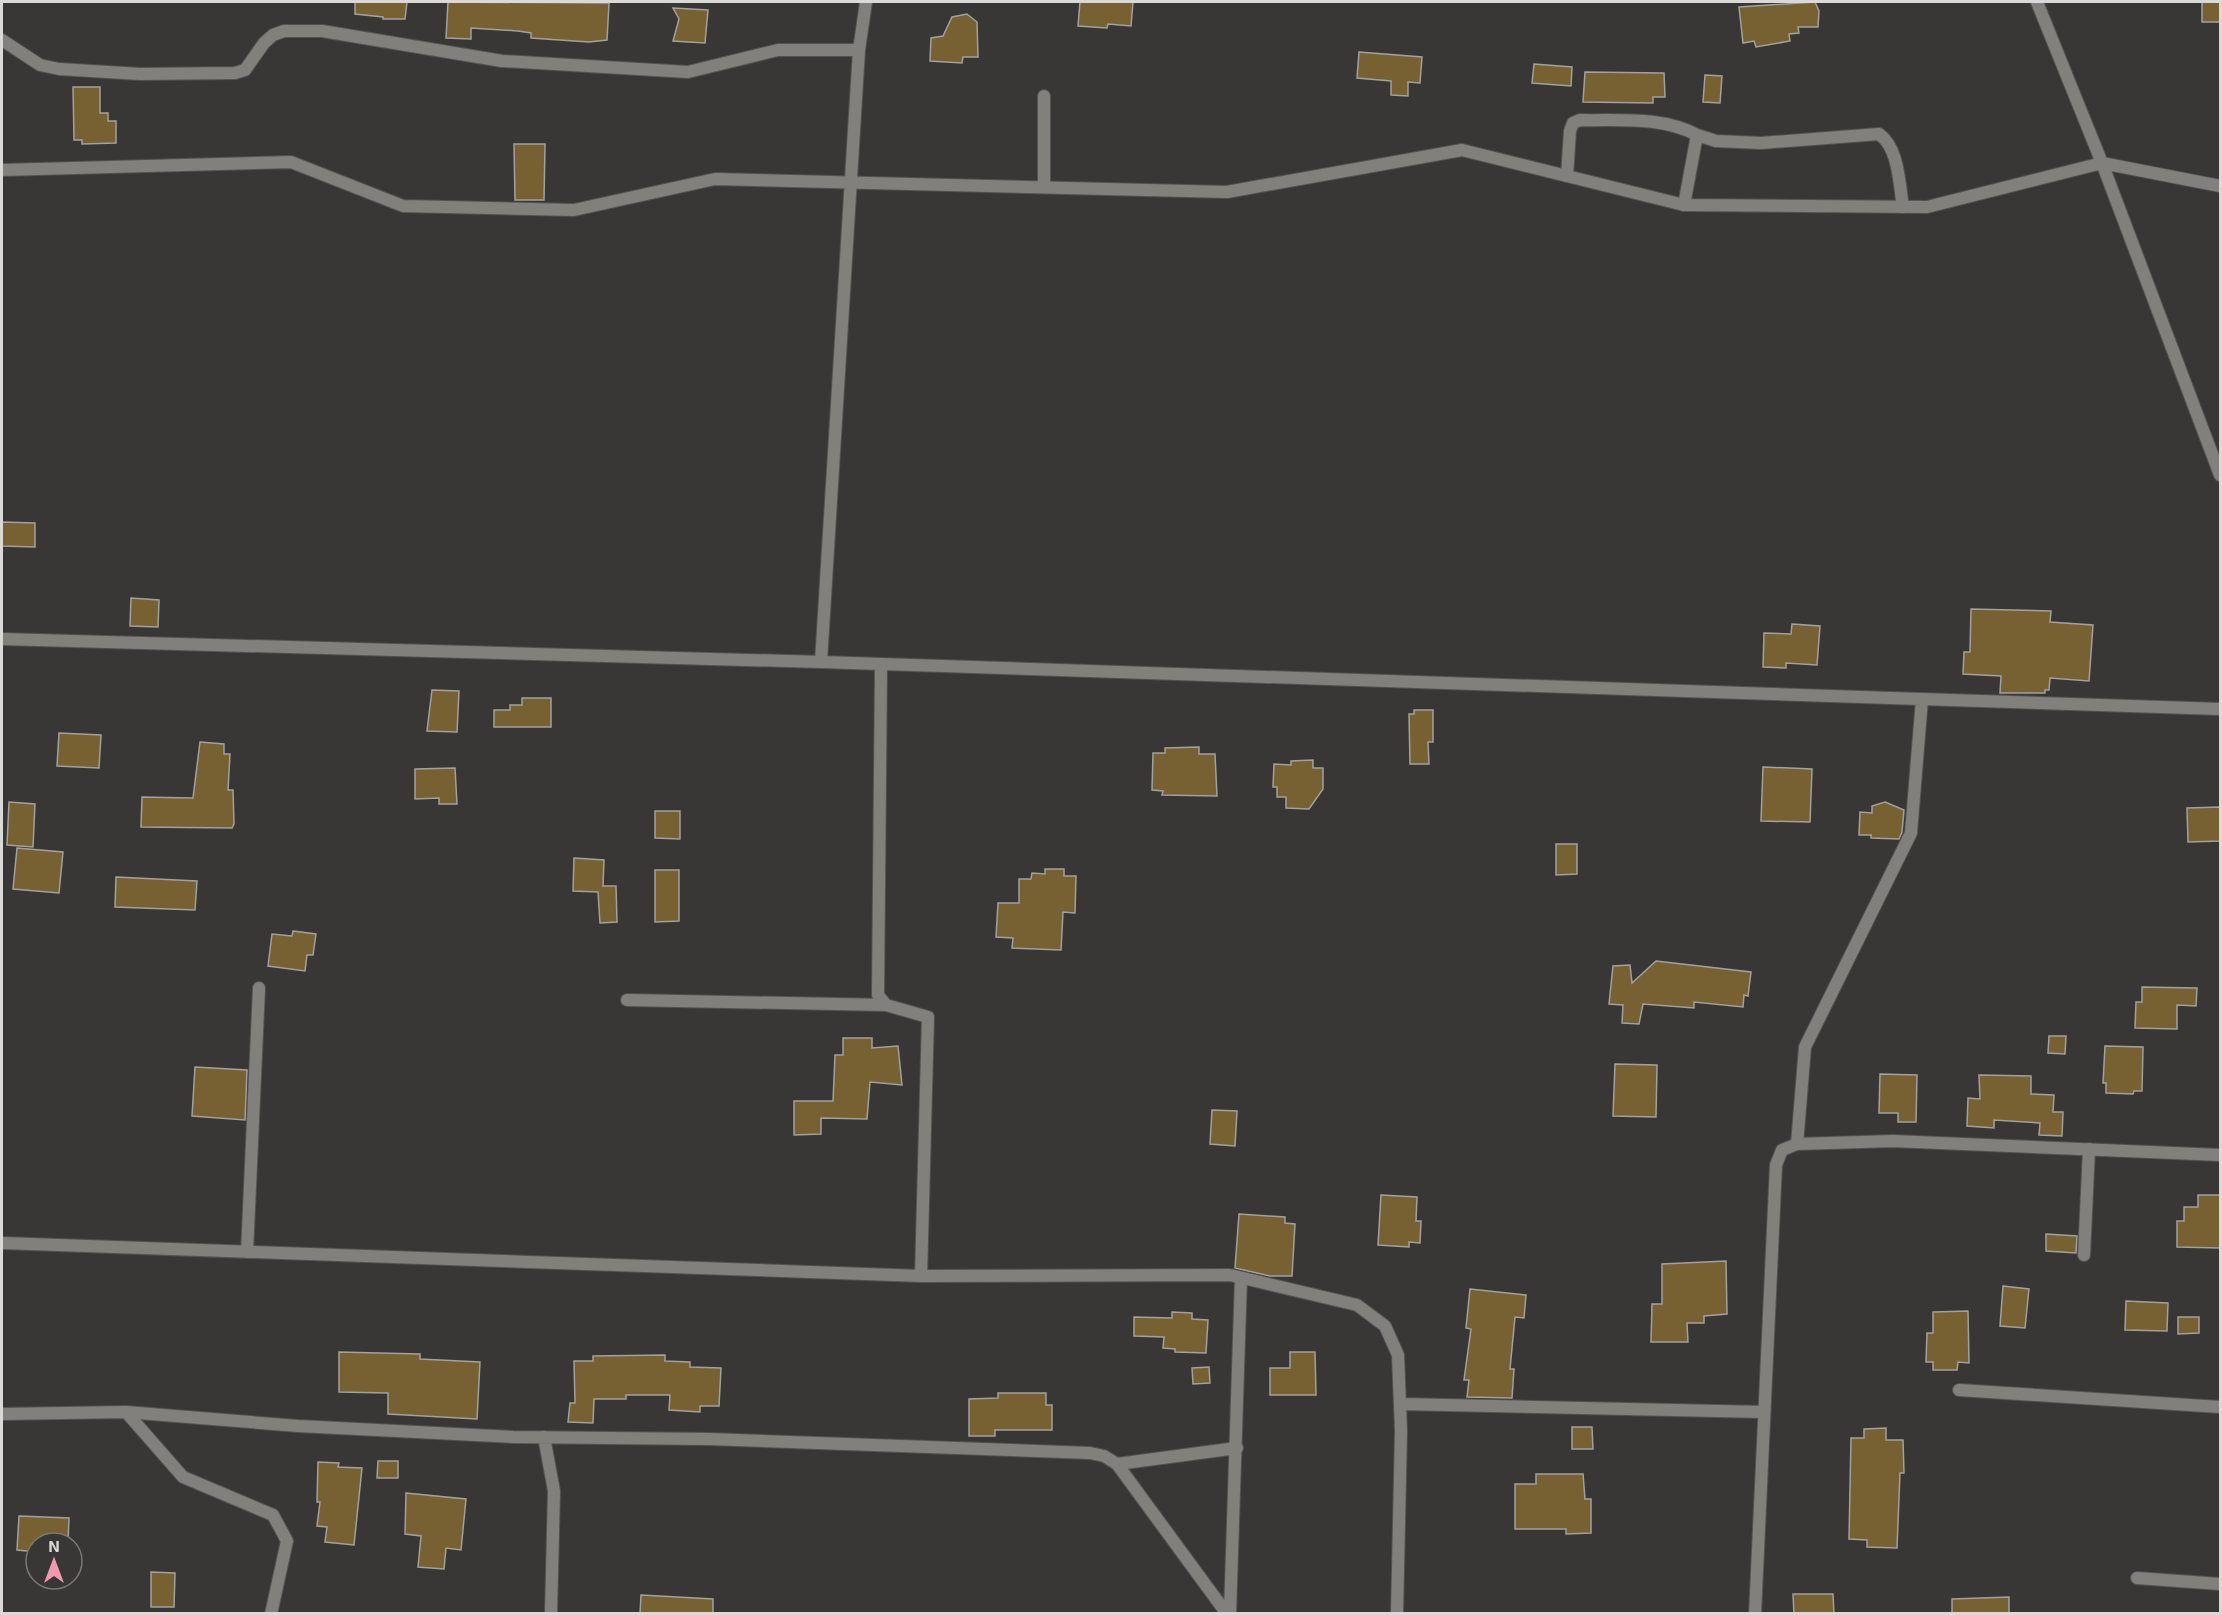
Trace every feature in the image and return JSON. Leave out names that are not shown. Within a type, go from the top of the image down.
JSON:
[{"type":"street","points":[[821,662],[859,50],[866,2]]},
{"type":"street","points":[[2037,2],[2102,164],[2220,475]]},
{"type":"street","points":[[2,40],[40,65],[140,74],[235,73],[249,66],[273,34],[284,31],[322,31],[502,61],[688,72],[778,50],[859,50]]},
{"type":"street","points":[[1044,96],[1044,187]]},
{"type":"street","points":[[1567,176],[1569,131],[1573,123],[1580,120],[1660,122],[1680,126],[1716,141],[1761,143],[1879,134],[1888,140],[1893,152],[1903,207]]},
{"type":"street","points":[[1684,206],[1697,135]]},
{"type":"street","points":[[2,170],[291,162],[403,206],[574,210],[715,179],[1227,192],[1462,150],[1684,206],[1927,207],[2102,164],[2220,186]]},
{"type":"street","points":[[2,639],[821,662],[881,666],[2220,709]]},
{"type":"street","points":[[881,666],[878,995],[886,1005]]},
{"type":"street","points":[[1797,1144],[1805,1047],[1911,833],[1922,699]]},
{"type":"street","points":[[247,1252],[259,988]]},
{"type":"street","points":[[627,1000],[886,1005],[928,1017],[921,1276]]},
{"type":"street","points":[[1755,1614],[1776,1165],[1782,1150],[1797,1144],[1893,1141],[2220,1155]]},
{"type":"street","points":[[2084,1256],[2089,1149]]},
{"type":"street","points":[[2,1243],[921,1276],[1230,1275],[1357,1305],[1385,1326],[1398,1356],[1401,1404],[1397,1614]]},
{"type":"street","points":[[1229,1614],[1237,1448],[1240,1278]]},
{"type":"street","points":[[1959,1390],[2220,1407]]},
{"type":"street","points":[[1401,1404],[1764,1412]]},
{"type":"street","points":[[2,1414],[27,1416],[126,1412],[298,1426],[544,1437],[710,1439],[1090,1453],[1104,1456],[1117,1464],[1229,1614]]},
{"type":"street","points":[[126,1412],[183,1477],[273,1515],[287,1541],[271,1614]]},
{"type":"street","points":[[544,1437],[554,1491],[552,1614]]},
{"type":"street","points":[[1117,1464],[1237,1448]]},
{"type":"street","points":[[2137,1578],[2220,1584]]},
{"type":"building","points":[[355,2],[407,2],[405,19],[383,19],[383,17],[355,14]]},
{"type":"building","points":[[448,2],[609,3],[607,40],[589,42],[531,38],[531,33],[471,28],[471,39],[446,38]]},
{"type":"building","points":[[1080,2],[1133,2],[1131,26],[1108,24],[1107,28],[1078,26]]},
{"type":"building","points":[[1815,2],[1819,11],[1818,27],[1798,27],[1799,33],[1789,34],[1790,41],[1756,47],[1754,41],[1743,43],[1739,7]]},
{"type":"building","points":[[2202,2],[2220,2],[2220,22],[2202,22]]},
{"type":"building","points":[[673,8],[708,10],[705,43],[673,41],[679,19]]},
{"type":"building","points":[[967,14],[977,22],[978,57],[963,57],[962,63],[930,61],[931,38],[943,36],[952,17]]},
{"type":"building","points":[[1359,52],[1422,57],[1420,83],[1408,82],[1408,96],[1391,95],[1391,81],[1357,78]]},
{"type":"building","points":[[1534,64],[1572,67],[1571,86],[1532,83]]},
{"type":"building","points":[[1585,72],[1664,73],[1665,97],[1653,97],[1653,103],[1583,102]]},
{"type":"building","points":[[1705,75],[1722,76],[1720,103],[1703,102]]},
{"type":"building","points":[[73,87],[100,87],[100,113],[108,113],[108,121],[116,121],[116,143],[82,144],[82,140],[74,140]]},
{"type":"building","points":[[514,144],[545,144],[544,200],[515,200]]},
{"type":"building","points":[[2,522],[35,523],[35,547],[2,546]]},
{"type":"building","points":[[131,598],[159,600],[158,627],[130,626]]},
{"type":"building","points":[[1971,609],[2051,611],[2050,622],[2093,625],[2089,681],[2050,678],[2049,690],[2045,690],[2045,693],[2000,693],[2001,676],[1963,674],[1964,652],[1970,652]]},
{"type":"building","points":[[1792,624],[1820,626],[1817,665],[1786,663],[1786,668],[1763,667],[1764,633],[1791,634]]},
{"type":"building","points":[[432,690],[459,691],[457,732],[427,731]]},
{"type":"building","points":[[522,698],[551,698],[551,727],[494,727],[494,710],[510,710],[510,705],[522,705]]},
{"type":"building","points":[[1414,710],[1433,710],[1433,742],[1428,742],[1429,764],[1410,764],[1409,714],[1414,714]]},
{"type":"building","points":[[59,733],[101,735],[99,768],[57,766]]},
{"type":"building","points":[[200,742],[224,744],[224,754],[230,754],[228,790],[233,790],[234,824],[232,828],[141,827],[142,797],[193,798]]},
{"type":"building","points":[[1199,747],[1199,754],[1215,754],[1217,796],[1162,795],[1163,791],[1152,790],[1153,753],[1165,753],[1165,748]]},
{"type":"building","points":[[1313,760],[1313,768],[1323,768],[1323,789],[1309,809],[1286,808],[1286,797],[1277,797],[1277,787],[1273,787],[1274,764],[1291,765],[1291,761]]},
{"type":"building","points":[[1763,767],[1812,769],[1810,822],[1761,821]]},
{"type":"building","points":[[455,768],[457,804],[439,804],[439,798],[415,799],[415,769]]},
{"type":"building","points":[[9,802],[35,804],[33,847],[7,845]]},
{"type":"building","points":[[1885,802],[1904,810],[1899,839],[1859,835],[1860,812],[1872,813],[1872,806]]},
{"type":"building","points":[[2220,807],[2220,841],[2188,842],[2187,808]]},
{"type":"building","points":[[655,811],[680,811],[680,839],[655,838]]},
{"type":"building","points":[[1556,844],[1577,844],[1577,874],[1556,875]]},
{"type":"building","points":[[17,848],[63,852],[59,893],[13,889]]},
{"type":"building","points":[[574,858],[604,860],[603,886],[616,886],[617,922],[600,923],[598,892],[573,891]]},
{"type":"building","points":[[1045,869],[1064,869],[1064,876],[1076,876],[1075,913],[1063,912],[1061,950],[1012,948],[1013,938],[996,937],[998,903],[1019,903],[1019,879],[1031,879],[1032,873],[1045,874]]},
{"type":"building","points":[[655,870],[679,870],[679,921],[655,922]]},
{"type":"building","points":[[116,877],[197,881],[195,910],[115,907]]},
{"type":"building","points":[[293,931],[316,934],[313,955],[307,955],[305,971],[268,966],[272,934],[292,936]]},
{"type":"building","points":[[1656,961],[1751,972],[1748,996],[1744,995],[1743,1007],[1694,1002],[1694,1008],[1643,1004],[1639,1024],[1622,1023],[1623,1005],[1609,1004],[1613,966],[1630,965],[1632,983]]},
{"type":"building","points":[[2142,987],[2197,988],[2196,1006],[2177,1005],[2177,1029],[2135,1028],[2136,1002],[2142,1002]]},
{"type":"building","points":[[2049,1036],[2066,1036],[2065,1054],[2048,1053]]},
{"type":"building","points":[[843,1038],[872,1038],[872,1048],[898,1046],[902,1085],[870,1082],[867,1119],[821,1118],[821,1134],[794,1135],[794,1101],[833,1101],[835,1055],[843,1055]]},
{"type":"building","points":[[2105,1046],[2143,1047],[2142,1091],[2134,1091],[2133,1094],[2106,1093],[2106,1083],[2103,1083]]},
{"type":"building","points":[[1615,1064],[1657,1065],[1656,1117],[1613,1116]]},
{"type":"building","points":[[195,1067],[247,1070],[245,1120],[192,1116]]},
{"type":"building","points":[[1880,1074],[1917,1075],[1916,1122],[1898,1122],[1898,1113],[1879,1113]]},
{"type":"building","points":[[1979,1075],[2031,1076],[2031,1094],[2054,1095],[2053,1112],[2063,1112],[2062,1136],[2039,1135],[2040,1123],[1994,1120],[1994,1128],[1967,1126],[1968,1098],[1980,1099]]},
{"type":"building","points":[[1212,1110],[1237,1111],[1235,1146],[1210,1144]]},
{"type":"building","points":[[1381,1195],[1417,1197],[1416,1221],[1421,1221],[1420,1243],[1409,1242],[1409,1247],[1378,1245]]},
{"type":"building","points":[[2198,1195],[2220,1195],[2220,1248],[2177,1247],[2177,1221],[2184,1221],[2184,1207],[2198,1207]]},
{"type":"building","points":[[1239,1214],[1285,1217],[1285,1223],[1295,1224],[1292,1276],[1270,1276],[1235,1268]]},
{"type":"building","points":[[2046,1234],[2077,1236],[2076,1253],[2046,1251]]},
{"type":"building","points":[[1726,1261],[1727,1314],[1704,1316],[1704,1323],[1687,1323],[1688,1342],[1651,1342],[1652,1304],[1662,1304],[1662,1264]]},
{"type":"building","points":[[2003,1286],[2029,1289],[2025,1328],[2000,1326]]},
{"type":"building","points":[[1470,1289],[1526,1295],[1524,1318],[1515,1317],[1510,1369],[1514,1369],[1512,1398],[1467,1397],[1469,1380],[1464,1380],[1471,1329],[1466,1328]]},
{"type":"building","points":[[2126,1301],[2168,1303],[2167,1331],[2125,1330]]},
{"type":"building","points":[[1968,1311],[1969,1363],[1958,1362],[1957,1370],[1933,1370],[1933,1362],[1926,1362],[1927,1333],[1933,1333],[1933,1312]]},
{"type":"building","points":[[1172,1312],[1192,1313],[1192,1319],[1208,1320],[1206,1353],[1175,1352],[1175,1349],[1163,1348],[1164,1337],[1134,1336],[1134,1317],[1172,1318]]},
{"type":"building","points":[[2178,1317],[2199,1317],[2199,1333],[2178,1334]]},
{"type":"building","points":[[339,1352],[420,1354],[420,1359],[480,1362],[477,1419],[388,1414],[388,1393],[339,1392]]},
{"type":"building","points":[[1290,1352],[1315,1352],[1316,1395],[1270,1395],[1270,1368],[1290,1368]]},
{"type":"building","points":[[665,1355],[665,1361],[690,1362],[690,1367],[721,1368],[719,1406],[700,1406],[700,1412],[669,1410],[670,1395],[626,1395],[626,1399],[594,1399],[593,1423],[568,1422],[570,1403],[575,1403],[574,1361],[593,1361],[593,1356]]},
{"type":"building","points":[[1209,1367],[1210,1383],[1193,1384],[1192,1368]]},
{"type":"building","points":[[998,1393],[1046,1393],[1046,1405],[1052,1405],[1052,1430],[995,1430],[995,1436],[969,1436],[969,1399],[998,1398]]},
{"type":"building","points":[[1572,1427],[1592,1427],[1593,1449],[1572,1449]]},
{"type":"building","points":[[1886,1428],[1886,1440],[1903,1440],[1904,1473],[1900,1473],[1897,1548],[1867,1547],[1867,1540],[1849,1539],[1851,1438],[1864,1438],[1864,1429]]},
{"type":"building","points":[[378,1461],[398,1461],[398,1478],[377,1478]]},
{"type":"building","points":[[318,1462],[339,1463],[338,1467],[362,1468],[354,1545],[325,1542],[327,1527],[317,1526],[320,1502],[317,1502]]},
{"type":"building","points":[[1536,1474],[1583,1474],[1585,1499],[1591,1499],[1591,1533],[1566,1534],[1566,1529],[1515,1529],[1515,1484],[1536,1484]]},
{"type":"building","points":[[406,1493],[466,1499],[461,1550],[446,1548],[444,1569],[418,1567],[421,1536],[405,1534]]},
{"type":"building","points":[[19,1516],[69,1518],[68,1531],[24,1531],[24,1551],[17,1550]]},
{"type":"building","points":[[151,1572],[175,1573],[174,1607],[151,1607]]},
{"type":"building","points":[[1793,1594],[1833,1594],[1834,1614],[1794,1614]]},
{"type":"building","points":[[641,1595],[713,1599],[713,1614],[640,1614]]},
{"type":"building","points":[[2009,1597],[2009,1614],[1952,1614],[1952,1599]]}]
